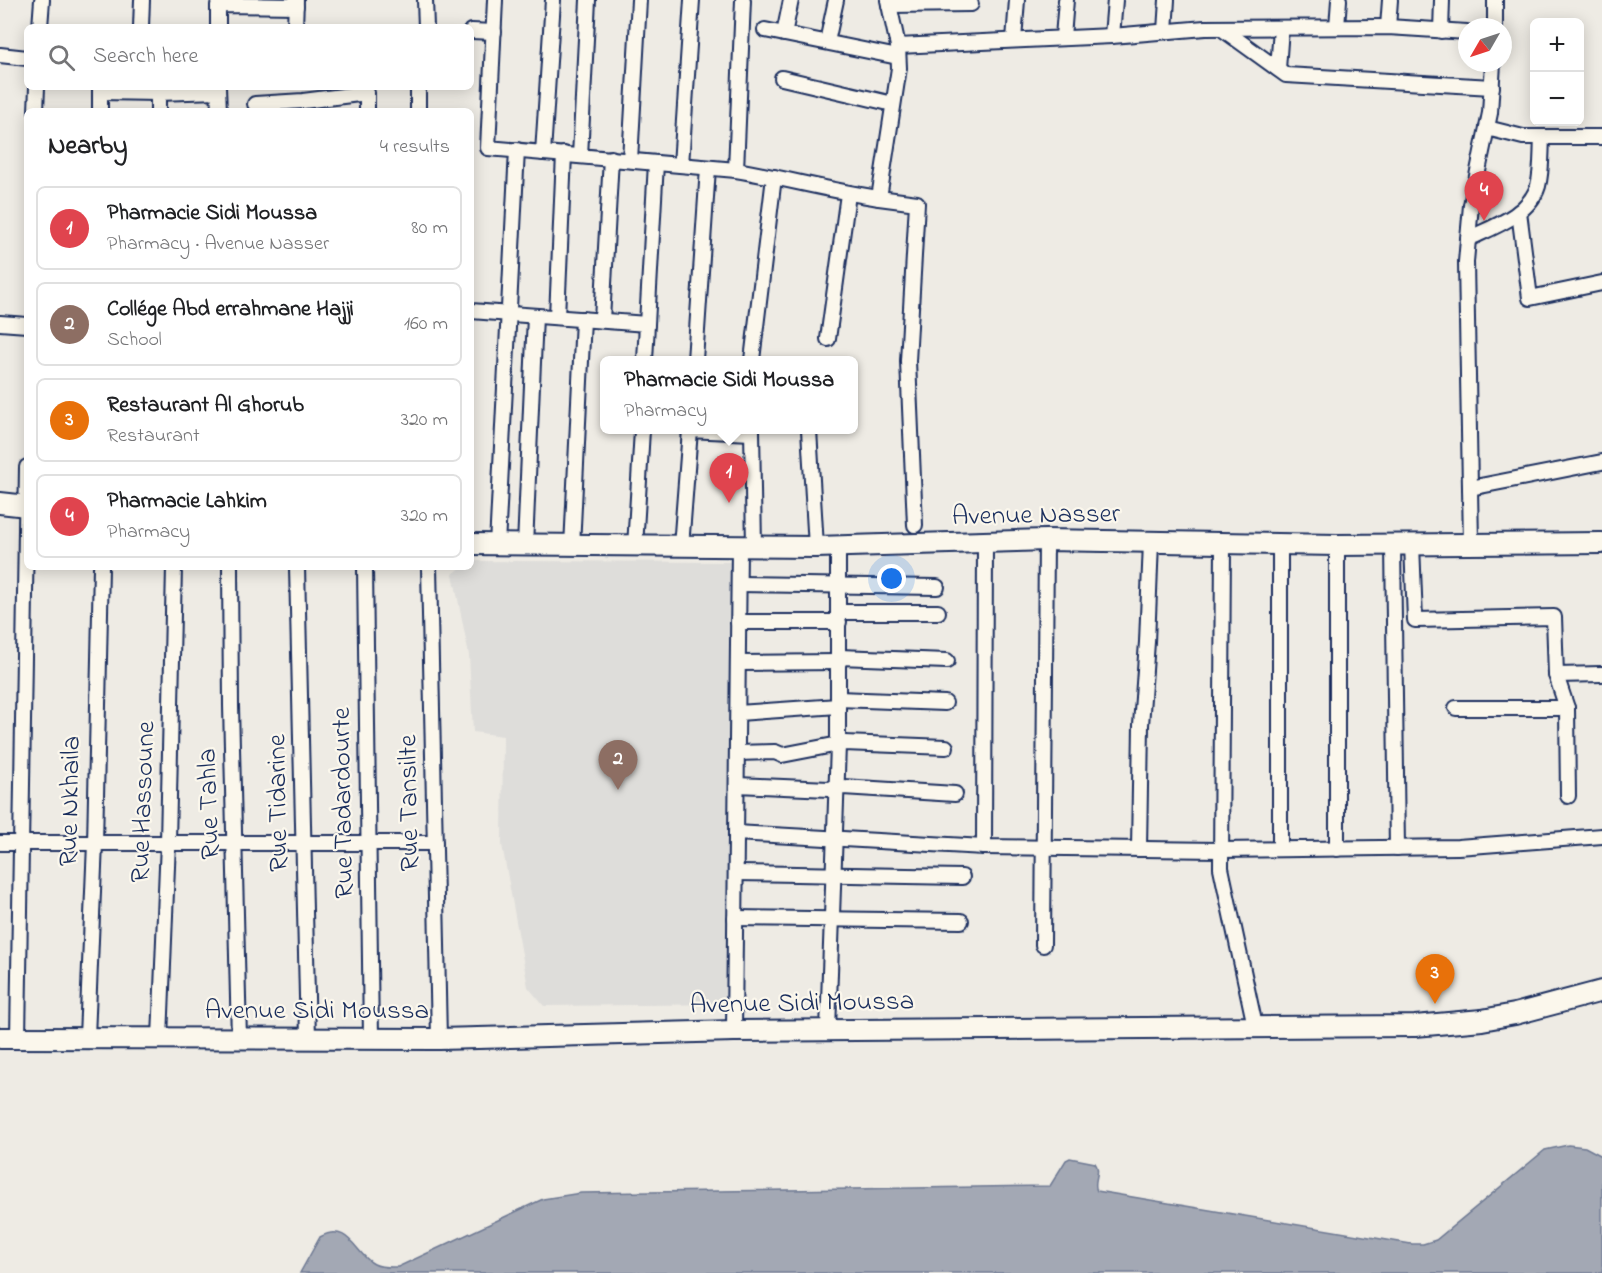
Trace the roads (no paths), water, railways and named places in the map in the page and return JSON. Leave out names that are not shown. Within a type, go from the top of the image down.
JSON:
[{"type":"street","points":[[40,24],[42,0]]},
{"type":"street","points":[[141,24],[142,0]]},
{"type":"street","points":[[425,0],[426,24]]},
{"type":"street","points":[[495,0],[488,148],[736,170],[848,194],[917,203],[908,361],[916,534]]},
{"type":"street","points":[[543,153],[553,0]]},
{"type":"street","points":[[580,156],[588,0]]},
{"type":"street","points":[[630,160],[639,0]]},
{"type":"street","points":[[681,165],[692,0]]},
{"type":"street","points":[[736,170],[743,0]]},
{"type":"street","points":[[784,34],[791,0]]},
{"type":"street","points":[[827,42],[836,0]]},
{"type":"street","points":[[1014,40],[1017,0]]},
{"type":"street","points":[[1063,37],[1066,0]]},
{"type":"street","points":[[1112,36],[1115,0]]},
{"type":"street","points":[[1165,31],[1167,0]]},
{"type":"street","points":[[1337,27],[1339,0]]},
{"type":"street","points":[[1388,27],[1390,0]]},
{"type":"street","points":[[1441,32],[1442,0]]},
{"type":"street","points":[[1495,18],[1496,0]]},
{"type":"street","points":[[218,24],[218,5],[296,3],[295,24]]},
{"type":"street","points":[[879,198],[899,68],[889,3],[971,4]]},
{"type":"street","points":[[765,30],[898,52],[1014,40],[1221,28],[1388,27],[1458,32]]},
{"type":"street","points":[[1221,28],[1286,75],[1492,87]]},
{"type":"street","points":[[1278,69],[1281,28]]},
{"type":"street","points":[[474,31],[494,32]]},
{"type":"street","points":[[0,55],[24,58]]},
{"type":"street","points":[[1471,544],[1466,286],[1468,239],[1471,205],[1487,128],[1493,72]]},
{"type":"street","points":[[782,78],[893,104]]},
{"type":"street","points":[[36,108],[37,90]]},
{"type":"street","points":[[100,108],[100,90],[158,90],[158,108]]},
{"type":"street","points":[[218,90],[219,108]]},
{"type":"street","points":[[418,90],[418,108]]},
{"type":"street","points":[[255,104],[367,93],[367,108]]},
{"type":"street","points":[[1487,128],[1505,134],[1542,138],[1602,137]]},
{"type":"street","points":[[1468,239],[1519,212],[1533,197],[1538,186],[1542,138]]},
{"type":"street","points":[[497,545],[517,150]]},
{"type":"street","points":[[557,317],[564,154]]},
{"type":"street","points":[[602,321],[611,158]]},
{"type":"street","points":[[645,356],[656,163]]},
{"type":"street","points":[[695,356],[708,168]]},
{"type":"street","points":[[752,356],[774,177]]},
{"type":"street","points":[[828,339],[848,194]]},
{"type":"street","points":[[1519,212],[1530,298],[1602,283]]},
{"type":"street","points":[[474,311],[647,324]]},
{"type":"street","points":[[525,546],[535,316]]},
{"type":"street","points":[[572,547],[583,319]]},
{"type":"street","points":[[0,323],[24,325]]},
{"type":"street","points":[[635,547],[642,434]]},
{"type":"street","points":[[681,547],[690,434]]},
{"type":"street","points":[[734,1031],[739,584],[747,547],[752,434]]},
{"type":"street","points":[[809,434],[816,547]]},
{"type":"street","points":[[1470,488],[1602,462]]},
{"type":"street","points":[[0,503],[24,506]]},
{"type":"street","name":"Avenue Nasser","points":[[474,544],[572,547],[838,547],[916,534],[985,543],[1046,540],[1337,545],[1602,543]]},
{"type":"street","points":[[1043,945],[1046,540]]},
{"type":"street","points":[[1139,849],[1140,725],[1147,642],[1151,542]]},
{"type":"street","points":[[984,847],[985,543]]},
{"type":"street","points":[[1223,544],[1221,868],[1255,1026]]},
{"type":"street","points":[[1280,544],[1280,849]]},
{"type":"street","points":[[1402,544],[1415,620],[1554,617],[1556,675],[1567,708],[1568,796]]},
{"type":"street","points":[[1396,848],[1402,544]]},
{"type":"street","points":[[1337,545],[1337,849]]},
{"type":"street","points":[[828,1030],[838,745],[838,547]]},
{"type":"street","points":[[9,1038],[22,843],[25,570]]},
{"type":"street","name":"Rue Nkhaila","points":[[87,1037],[95,843],[101,570]]},
{"type":"street","name":"Rue Hassoune","points":[[160,1038],[168,842],[174,570]]},
{"type":"street","name":"Rue Tahla","points":[[230,570],[239,1039]]},
{"type":"street","name":"Rue Tidarine","points":[[297,570],[308,1039]]},
{"type":"street","name":"Rue Tadardourte","points":[[364,570],[371,1039]]},
{"type":"street","name":"Rue Tansilte","points":[[429,570],[439,1039]]},
{"type":"street","points":[[739,584],[938,587]]},
{"type":"street","points":[[738,622],[938,612]]},
{"type":"street","points":[[738,663],[839,659],[947,661]]},
{"type":"street","points":[[1556,675],[1602,674]]},
{"type":"street","points":[[738,712],[838,702],[945,703]]},
{"type":"street","points":[[1456,708],[1567,708]]},
{"type":"street","points":[[737,753],[775,752],[782,754],[844,743],[946,747]]},
{"type":"street","points":[[737,785],[843,787],[956,794]]},
{"type":"street","points":[[736,833],[984,847],[1220,850],[1458,848],[1602,836]]},
{"type":"street","points":[[0,843],[435,843]]},
{"type":"street","points":[[736,873],[962,877]]},
{"type":"street","points":[[735,918],[961,921]]},
{"type":"street","name":"Avenue Sidi Moussa","points":[[9,1038],[439,1039],[734,1031],[1415,1026],[1482,1020],[1547,1007],[1602,991]]},
{"type":"place","name":"Pharmacie Lahkim","points":[[1484,221]]},
{"type":"place","name":"Pharmacie Sidi Moussa","points":[[729,503]]},
{"type":"place","name":"Collége Abd errahmane Hajji","points":[[618,790]]},
{"type":"place","name":"Restaurant Al Ghorub","points":[[1435,1004]]}]
